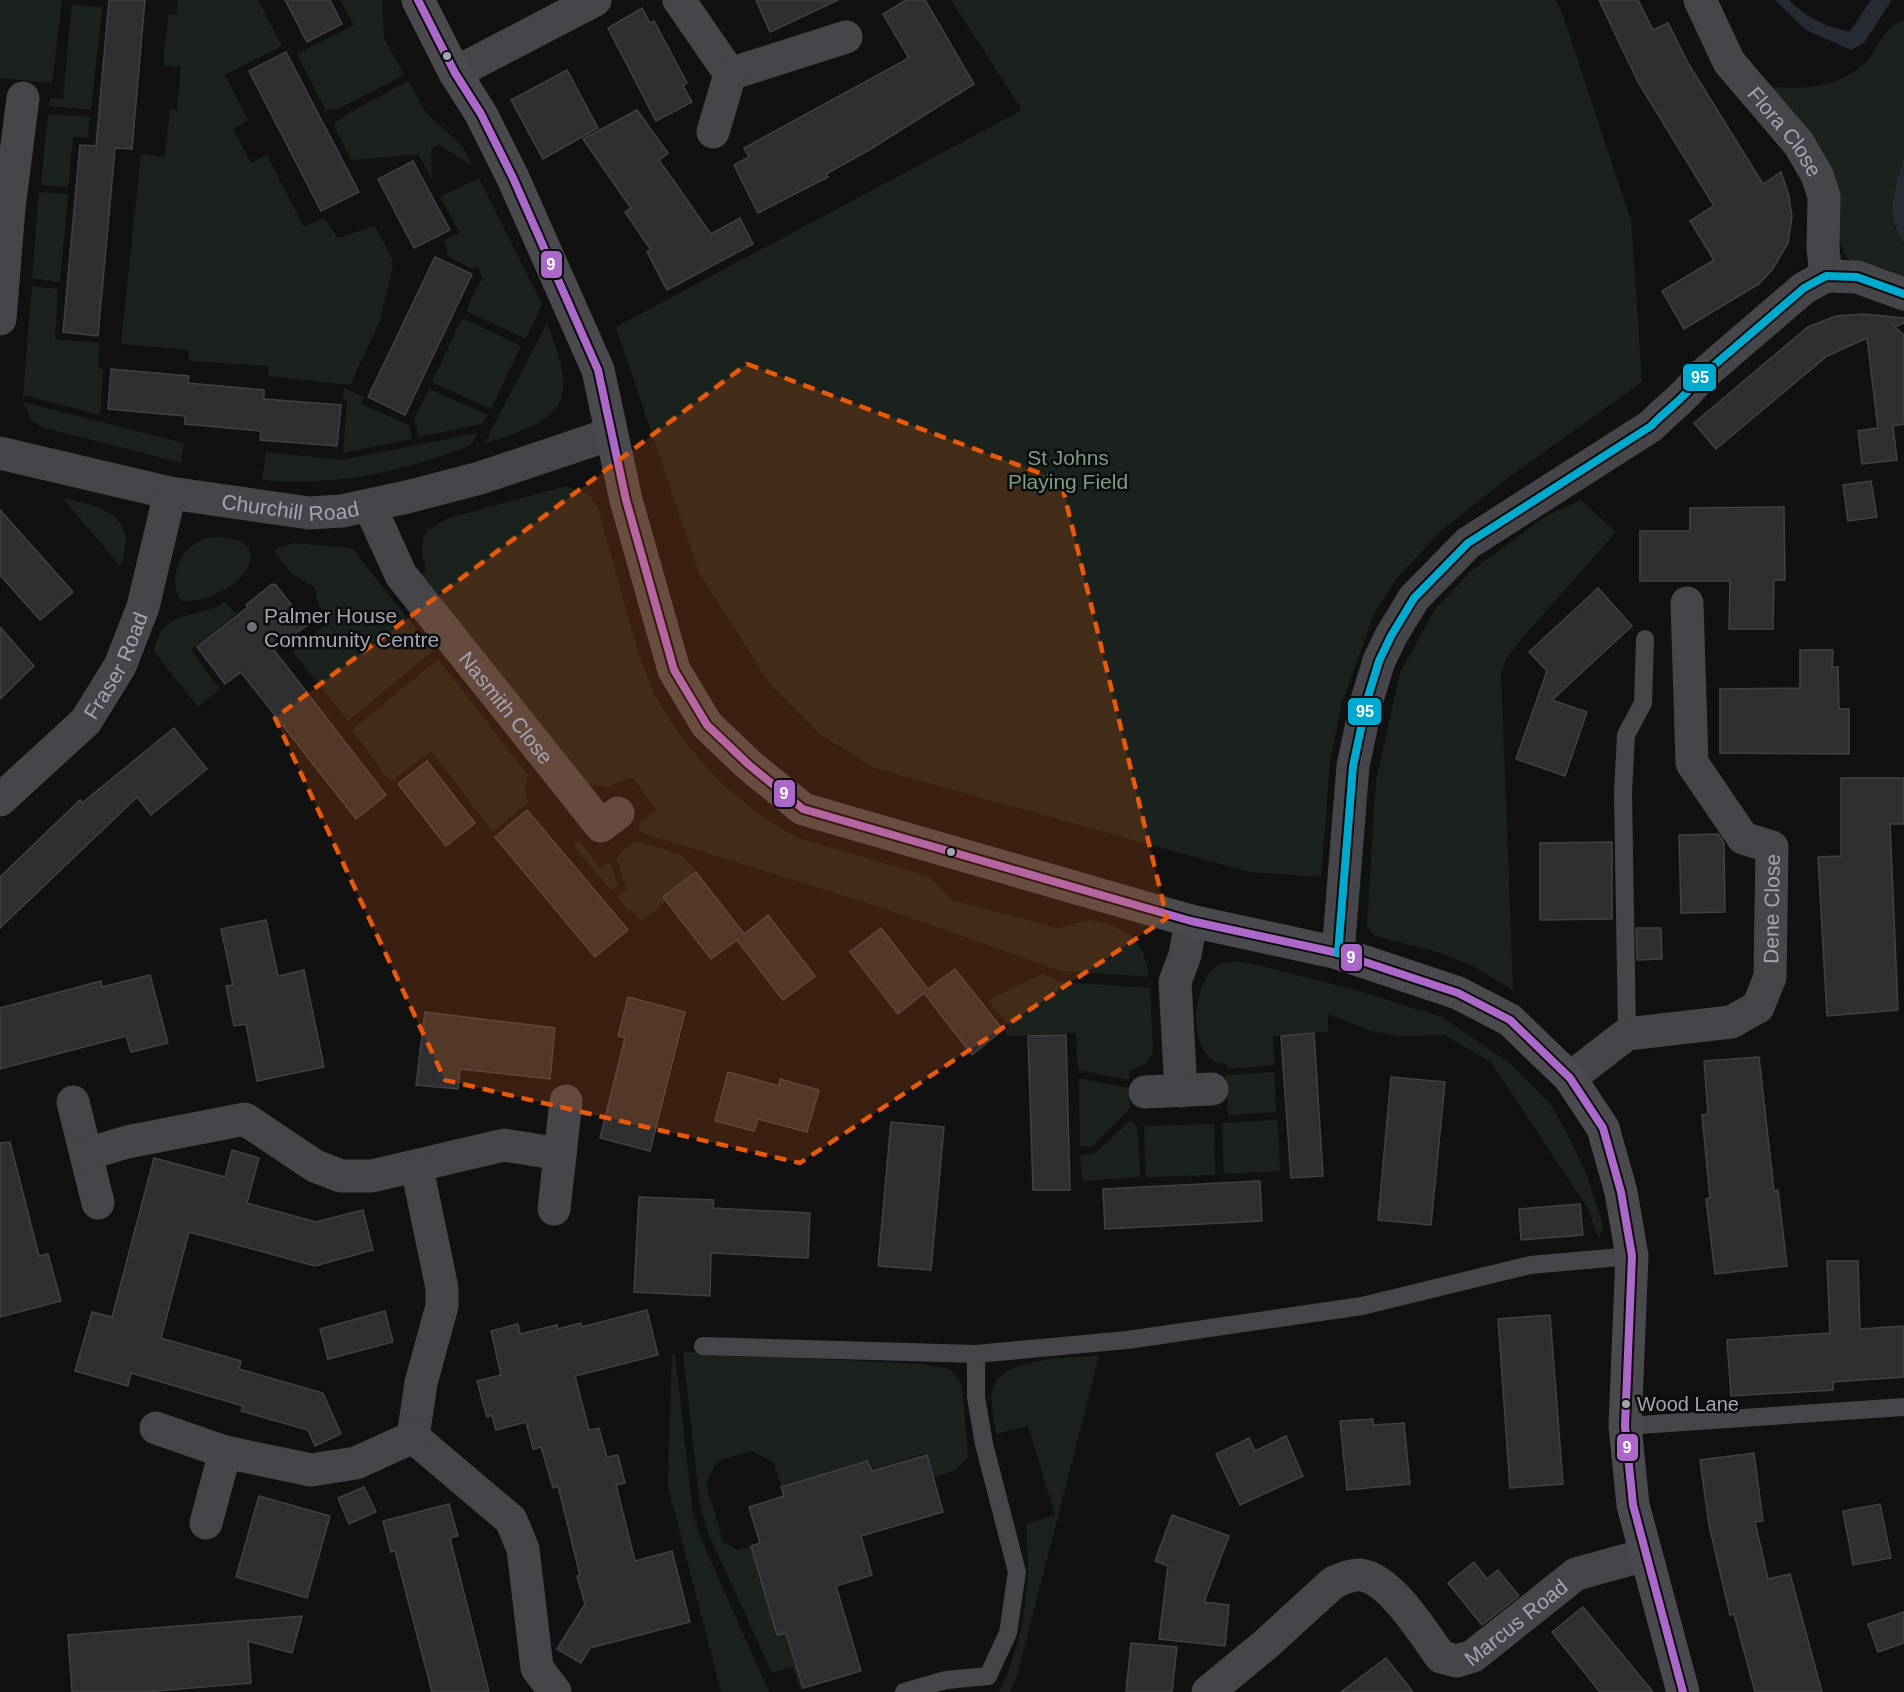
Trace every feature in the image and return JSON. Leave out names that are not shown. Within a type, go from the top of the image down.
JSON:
[{"type":"street","points":[[418,0],[513,178],[597,370],[652,599],[674,670],[707,725],[749,765],[804,809],[1191,921],[1338,953],[1458,993],[1510,1020],[1570,1078],[1604,1128],[1621,1192],[1632,1256],[1625,1426],[1633,1505],[1683,1692]]},
{"type":"street","points":[[455,73],[595,0]]},
{"type":"street","points":[[679,0],[730,74]]},
{"type":"street","name":"Flora Close","points":[[1700,0],[1729,62],[1799,144],[1817,175],[1824,196],[1823,248],[1826,276]]},
{"type":"street","points":[[730,74],[846,37]]},
{"type":"street","points":[[713,132],[730,74]]},
{"type":"street","points":[[0,320],[4,208],[23,98]]},
{"type":"street","points":[[1338,953],[1353,766],[1364,711],[1378,661],[1414,597],[1468,543],[1651,426],[1666,410],[1687,395],[1698,379],[1804,288],[1826,276],[1857,277],[1885,285],[1904,294]]},
{"type":"street","name":"Churchill Road","points":[[0,453],[170,493],[309,513],[370,507],[480,478],[611,434]]},
{"type":"street","name":"Fraser Road","points":[[0,800],[86,722],[120,666],[142,607],[170,493]]},
{"type":"street","name":"Nasmith Close","points":[[370,507],[401,575],[601,826],[618,813]]},
{"type":"street","name":"Dene Close","points":[[1627,1034],[1731,1022],[1758,1007],[1770,977],[1772,847],[1743,838],[1692,763],[1687,603]]},
{"type":"street","points":[[1146,1092],[1196,1090],[1175,982],[1185,955],[1191,921]]},
{"type":"street","points":[[1570,1078],[1627,1034]]},
{"type":"street","points":[[554,1209],[566,1101]]},
{"type":"street","points":[[73,1102],[98,1203]]},
{"type":"street","points":[[87,1154],[127,1142],[245,1119],[315,1166],[341,1176],[372,1176],[417,1168],[504,1145],[560,1154]]},
{"type":"street","points":[[413,1437],[421,1383],[442,1306],[442,1288],[417,1168]]},
{"type":"street","points":[[156,1428],[225,1452],[311,1470],[356,1463],[413,1437]]},
{"type":"street","points":[[413,1437],[511,1520],[523,1549],[537,1668],[555,1692]]},
{"type":"street","points":[[206,1523],[225,1452]]},
{"type":"street","name":"Marcus Road","points":[[1208,1692],[1335,1582],[1347,1577],[1361,1575],[1379,1583],[1397,1599],[1441,1657],[1457,1661],[1473,1656],[1576,1574],[1646,1555]]},
{"type":"lane","points":[[1627,1034],[1623,792],[1626,735],[1643,703],[1645,639]]},
{"type":"lane","points":[[703,1346],[976,1354],[1127,1340],[1362,1306],[1530,1265],[1632,1256]]},
{"type":"lane","points":[[904,1692],[946,1680],[988,1676],[1008,1633],[1017,1572],[984,1444],[976,1397],[976,1354]]},
{"type":"lane","points":[[1625,1426],[1904,1407]]},
{"type":"highlighted area","points":[[747,364],[1061,481],[1167,918],[800,1163],[445,1080],[275,718]]},
{"type":"green space","points":[[0,0],[62,0],[52,83],[0,78]]},
{"type":"green space","points":[[178,0],[258,0],[282,46],[225,75],[248,120],[233,129],[251,163],[267,155],[304,227],[324,218],[338,238],[375,226],[393,260],[380,321],[350,385],[269,376],[268,366],[189,361],[189,350],[121,344],[141,154],[165,157],[170,109],[177,110],[181,67],[163,65],[168,15],[177,15]]},
{"type":"green space","points":[[340,0],[382,0],[384,38],[404,75],[342,107],[326,111],[297,54],[354,25]]},
{"type":"green space","name":"St Johns Playing Field","points":[[951,0],[1556,0],[1564,18],[1631,220],[1642,382],[1505,480],[1444,528],[1396,579],[1374,613],[1342,703],[1330,761],[1321,877],[1249,872],[874,768],[820,734],[770,684],[699,573],[616,327],[1022,110]]},
{"type":"green space","points":[[72,5],[102,7],[91,110],[49,106],[50,98],[63,99]]},
{"type":"green space","points":[[1904,20],[1904,155],[1892,213],[1894,227],[1904,243],[1904,277],[1881,267],[1857,265],[1846,257],[1773,89],[1775,87],[1800,88],[1827,84],[1851,74],[1870,57],[1888,31]]},
{"type":"green space","points":[[408,81],[427,114],[463,147],[472,166],[439,145],[431,149],[432,179],[418,154],[351,160],[333,124]]},
{"type":"green space","points":[[48,114],[90,117],[88,138],[73,137],[68,187],[41,185]]},
{"type":"green space","points":[[479,178],[542,304],[526,339],[466,311],[479,283],[483,280],[478,267],[472,269],[446,255],[448,250],[443,241],[460,233],[440,197]]},
{"type":"green space","points":[[39,192],[68,194],[60,282],[32,278]]},
{"type":"green space","points":[[32,286],[58,289],[55,339],[99,343],[98,368],[103,369],[100,415],[23,395]]},
{"type":"green space","points":[[462,318],[521,346],[491,409],[432,382]]},
{"type":"green space","points":[[547,323],[562,374],[563,391],[558,405],[548,416],[533,426],[484,444]]},
{"type":"green space","points":[[344,388],[364,397],[361,404],[409,425],[412,439],[343,453],[347,400],[342,400]]},
{"type":"green space","points":[[429,389],[488,415],[482,424],[419,437],[414,419]]},
{"type":"green space","points":[[23,402],[184,443],[181,463],[42,427],[31,420]]},
{"type":"green space","points":[[478,433],[472,444],[459,450],[386,472],[313,481],[262,480],[266,452],[342,460]]},
{"type":"green space","points":[[566,486],[588,494],[598,508],[639,656],[655,696],[686,744],[720,782],[761,816],[796,837],[930,877],[952,900],[1057,928],[1090,920],[1112,925],[1131,935],[1142,950],[1150,977],[1061,971],[874,905],[642,833],[638,826],[656,809],[632,777],[608,787],[585,784],[420,576],[426,570],[421,551],[426,531],[449,518]]},
{"type":"green space","points":[[63,498],[104,510],[121,525],[125,536],[125,549],[120,566]]},
{"type":"green space","points":[[1581,500],[1616,532],[1525,635],[1506,659],[1501,674],[1513,990],[1471,965],[1434,951],[1375,936],[1367,927],[1376,781],[1400,673],[1435,609],[1472,570],[1548,515]]},
{"type":"green space","points":[[223,537],[241,541],[249,549],[250,562],[245,572],[220,592],[200,599],[181,601],[175,583],[182,557],[195,544],[204,539]]},
{"type":"green space","points":[[293,543],[352,548],[433,651],[348,721],[293,652],[330,620],[319,606],[315,588],[291,573],[273,550]]},
{"type":"green space","points":[[225,602],[236,614],[191,650],[220,689],[198,707],[153,650],[163,628],[169,623]]},
{"type":"green space","points":[[438,659],[528,775],[525,788],[528,802],[493,832],[431,751],[390,782],[352,730]]},
{"type":"green space","points":[[579,840],[600,868],[610,862],[618,885],[611,891],[573,845]]},
{"type":"green space","points":[[635,841],[682,855],[696,871],[662,897],[665,902],[641,922],[632,909],[628,911],[617,897],[627,889],[616,858]]},
{"type":"green space","points":[[1235,961],[1359,991],[1442,1017],[1511,1064],[1551,1105],[1570,1139],[1588,1178],[1603,1225],[1599,1239],[1588,1209],[1491,1062],[1445,1035],[1399,1036],[1371,1031],[1328,1014],[1328,1032],[1273,1036],[1274,1065],[1227,1069],[1227,1064],[1214,1060],[1204,1051],[1199,1037],[1196,1021],[1197,1004],[1201,988],[1208,975],[1219,965]]},
{"type":"green space","points":[[1043,974],[1062,982],[1150,988],[1153,1052],[1146,1063],[1129,1071],[1129,1080],[1078,1070],[1076,1033],[1008,1036],[1004,1031],[1010,1026],[988,1000]]},
{"type":"green space","points":[[1274,1072],[1276,1112],[1228,1115],[1226,1075]]},
{"type":"green space","points":[[1079,1078],[1128,1088],[1130,1108],[1092,1147],[1080,1146]]},
{"type":"green space","points":[[1131,1120],[1137,1126],[1140,1177],[1082,1181],[1080,1155],[1094,1154]]},
{"type":"green space","points":[[1278,1120],[1280,1171],[1224,1174],[1222,1123]]},
{"type":"green space","points":[[1214,1124],[1215,1175],[1146,1177],[1144,1126]]},
{"type":"green space","points":[[683,1352],[922,1364],[950,1369],[962,1385],[968,1457],[954,1471],[934,1477],[926,1453],[873,1469],[870,1460],[781,1486],[774,1463],[752,1451],[717,1461],[706,1483],[723,1542],[738,1550],[750,1546],[777,1636],[786,1633],[803,1688],[800,1689],[793,1667],[772,1673],[708,1533],[700,1504]]},
{"type":"green space","points":[[672,1355],[675,1355],[693,1514],[702,1541],[769,1692],[721,1692],[668,1486]]},
{"type":"green space","points":[[1099,1356],[1017,1676],[1010,1692],[999,1692],[1015,1653],[1024,1610],[1028,1566],[1026,1524],[1055,1515],[1028,1426],[996,1434],[992,1392],[997,1380],[1021,1365],[1037,1361]]},
{"type":"shaded area","points":[[1775,0],[1789,0],[1817,21],[1850,31],[1871,0],[1892,0],[1864,43],[1851,50],[1806,30]]},
{"type":"shaded area","points":[[1904,155],[1904,243],[1897,232],[1892,211]]},
{"type":"building","points":[[109,0],[145,0],[132,149],[115,148],[98,336],[63,332],[80,145],[96,146]]},
{"type":"building","points":[[285,0],[330,0],[342,24],[307,42]]},
{"type":"building","points":[[756,0],[838,0],[770,32]]},
{"type":"building","points":[[906,0],[925,0],[974,84],[869,150],[826,174],[828,177],[758,213],[734,165],[749,157],[744,148],[909,58],[883,14]]},
{"type":"building","points":[[1599,0],[1638,0],[1653,30],[1668,23],[1688,63],[1763,184],[1781,172],[1789,196],[1792,217],[1788,243],[1772,270],[1759,284],[1684,329],[1662,291],[1714,260],[1690,221],[1714,206],[1638,82]]},
{"type":"building","points":[[642,8],[650,23],[654,21],[687,83],[683,86],[692,102],[656,121],[608,28]]},
{"type":"building","points":[[286,52],[359,192],[321,211],[249,71]]},
{"type":"building","points":[[567,70],[598,128],[543,159],[511,100]]},
{"type":"building","points":[[637,110],[668,153],[659,160],[711,234],[740,218],[753,244],[667,290],[647,252],[651,250],[625,212],[631,208],[583,139]]},
{"type":"building","points":[[413,161],[450,230],[414,248],[378,179]]},
{"type":"building","points":[[435,257],[472,274],[405,415],[368,397]]},
{"type":"building","points":[[1864,314],[1904,318],[1904,323],[1895,327],[1904,335],[1904,424],[1893,426],[1897,460],[1862,464],[1858,431],[1878,428],[1867,338],[1827,356],[1716,449],[1694,423],[1808,327],[1836,316]]},
{"type":"building","points":[[111,369],[189,376],[188,383],[264,390],[264,399],[341,405],[337,446],[260,440],[261,431],[185,424],[185,416],[108,409]]},
{"type":"building","points":[[1871,481],[1877,517],[1848,521],[1843,485]]},
{"type":"building","points":[[1784,507],[1785,580],[1774,580],[1773,629],[1729,629],[1730,581],[1640,581],[1640,531],[1690,531],[1690,508]]},
{"type":"building","points":[[0,510],[73,592],[40,620],[0,575]]},
{"type":"building","points":[[272,584],[276,585],[307,625],[274,650],[386,795],[356,819],[241,672],[225,684],[197,647],[248,607],[246,605]]},
{"type":"building","points":[[1598,588],[1632,626],[1552,700],[1587,712],[1565,776],[1516,759],[1547,671],[1529,652]]},
{"type":"building","points":[[0,627],[34,666],[0,699]]},
{"type":"building","points":[[1800,650],[1833,650],[1832,667],[1838,667],[1839,709],[1849,709],[1849,754],[1720,753],[1720,689],[1800,688]]},
{"type":"building","points":[[174,728],[207,769],[151,815],[137,797],[0,928],[0,877],[80,800],[82,803]]},
{"type":"building","points":[[427,761],[475,823],[446,846],[398,784]]},
{"type":"building","points":[[1841,778],[1904,778],[1904,824],[1890,824],[1898,1010],[1827,1016],[1818,857],[1841,856]]},
{"type":"building","points":[[527,810],[628,930],[595,957],[495,837]]},
{"type":"building","points":[[1718,834],[1724,843],[1725,912],[1681,913],[1679,835]]},
{"type":"building","points":[[1612,842],[1612,919],[1540,920],[1540,843]]},
{"type":"building","points":[[696,872],[744,934],[768,915],[815,976],[783,1000],[737,940],[711,959],[663,897]]},
{"type":"building","points":[[266,920],[278,976],[304,970],[324,1067],[257,1081],[246,1024],[234,1026],[226,986],[233,985],[221,929]]},
{"type":"building","points":[[881,928],[928,989],[955,969],[1003,1030],[972,1055],[924,993],[898,1014],[850,952]]},
{"type":"building","points":[[1636,928],[1661,928],[1662,959],[1637,960]]},
{"type":"building","points":[[150,975],[168,1043],[131,1052],[126,1036],[0,1069],[0,1008],[101,981],[102,987]]},
{"type":"building","points":[[628,997],[685,1012],[650,1151],[600,1138],[625,1038],[618,1036]]},
{"type":"building","points":[[425,1012],[555,1028],[550,1079],[460,1069],[458,1089],[416,1085]]},
{"type":"building","points":[[1314,1033],[1323,1176],[1291,1178],[1281,1036]]},
{"type":"building","points":[[1066,1035],[1070,1190],[1033,1190],[1028,1036]]},
{"type":"building","points":[[1759,1057],[1774,1191],[1778,1190],[1787,1266],[1715,1274],[1706,1199],[1710,1198],[1702,1115],[1708,1114],[1704,1061]]},
{"type":"building","points":[[728,1072],[779,1086],[780,1079],[819,1090],[807,1132],[758,1119],[754,1131],[715,1121]]},
{"type":"building","points":[[1391,1077],[1445,1082],[1431,1225],[1378,1220]]},
{"type":"building","points":[[891,1122],[944,1127],[931,1270],[878,1266]]},
{"type":"building","points":[[10,1142],[39,1256],[48,1254],[61,1301],[0,1317],[0,1143]]},
{"type":"building","points":[[232,1150],[259,1158],[247,1203],[316,1222],[363,1210],[373,1250],[315,1266],[189,1232],[161,1338],[241,1361],[239,1369],[323,1393],[341,1434],[315,1446],[308,1430],[241,1411],[243,1406],[131,1373],[128,1386],[75,1371],[92,1312],[112,1317],[154,1158],[225,1177]]},
{"type":"building","points":[[1260,1181],[1262,1221],[1105,1229],[1103,1189]]},
{"type":"building","points":[[639,1197],[714,1200],[713,1208],[810,1213],[808,1258],[711,1253],[710,1296],[634,1292]]},
{"type":"building","points":[[1580,1204],[1583,1235],[1521,1240],[1519,1209]]},
{"type":"building","points":[[1827,1261],[1858,1261],[1860,1329],[1904,1326],[1904,1377],[1833,1382],[1833,1390],[1731,1396],[1727,1340],[1830,1333]]},
{"type":"building","points":[[647,1310],[658,1355],[575,1376],[589,1430],[599,1428],[607,1457],[618,1455],[625,1483],[616,1485],[635,1561],[672,1551],[690,1622],[590,1648],[581,1663],[557,1649],[585,1604],[558,1486],[553,1488],[541,1447],[533,1449],[526,1422],[496,1430],[492,1415],[487,1417],[477,1381],[501,1375],[491,1331],[518,1324],[520,1334],[557,1325],[558,1329],[581,1323],[582,1327]]},
{"type":"building","points":[[385,1311],[393,1342],[328,1359],[320,1329]]},
{"type":"building","points":[[1550,1315],[1563,1484],[1510,1488],[1498,1319]]},
{"type":"building","points":[[1373,1419],[1373,1425],[1404,1423],[1410,1484],[1347,1490],[1340,1421]]},
{"type":"building","points":[[1286,1436],[1303,1476],[1240,1505],[1216,1454],[1249,1438],[1255,1451]]},
{"type":"building","points":[[1754,1453],[1763,1521],[1755,1522],[1768,1579],[1790,1574],[1822,1692],[1755,1692],[1734,1614],[1730,1615],[1709,1525],[1700,1460]]},
{"type":"building","points":[[927,1455],[943,1512],[861,1536],[872,1575],[836,1586],[861,1671],[803,1688],[786,1633],[777,1635],[751,1546],[760,1543],[749,1507],[784,1496],[781,1487],[868,1461],[872,1471]]},
{"type":"building","points":[[364,1487],[376,1512],[349,1524],[338,1498]]},
{"type":"building","points":[[259,1496],[330,1516],[307,1598],[236,1577]]},
{"type":"building","points":[[449,1504],[458,1536],[450,1538],[489,1692],[432,1692],[395,1551],[391,1552],[383,1521]]},
{"type":"building","points":[[1880,1504],[1891,1558],[1853,1565],[1843,1511]]},
{"type":"building","points":[[1172,1515],[1229,1536],[1204,1602],[1229,1605],[1225,1646],[1159,1639],[1168,1566],[1155,1561]]},
{"type":"building","points":[[1474,1562],[1487,1579],[1498,1570],[1519,1596],[1482,1625],[1448,1583]]},
{"type":"building","points":[[1583,1607],[1653,1692],[1600,1692],[1552,1632]]},
{"type":"building","points":[[1904,1612],[1904,1643],[1878,1652],[1868,1624]]},
{"type":"building","points":[[302,1616],[292,1653],[248,1641],[251,1683],[144,1692],[72,1692],[68,1635]]},
{"type":"building","points":[[1131,1643],[1177,1647],[1172,1692],[1126,1692]]},
{"type":"building","points":[[1386,1658],[1413,1692],[1341,1692]]},
{"type":"transit line","name":"9","points":[[418,0],[455,73],[481,114],[513,178],[598,370],[626,500],[674,670],[707,725],[749,765],[803,809],[1191,921],[1338,953],[1458,993],[1510,1020],[1570,1078],[1603,1128],[1621,1192],[1632,1256],[1625,1426],[1633,1505],[1683,1692]]},
{"type":"transit line","name":"95","points":[[1338,953],[1353,766],[1367,700],[1379,661],[1414,598],[1468,543],[1651,426],[1698,379],[1804,288],[1826,276],[1857,277],[1904,294]]},
{"type":"place","name":"Palmer House Community Centre","points":[[252,627]]},
{"type":"place","name":"Wood Lane","points":[[1626,1404]]}]
